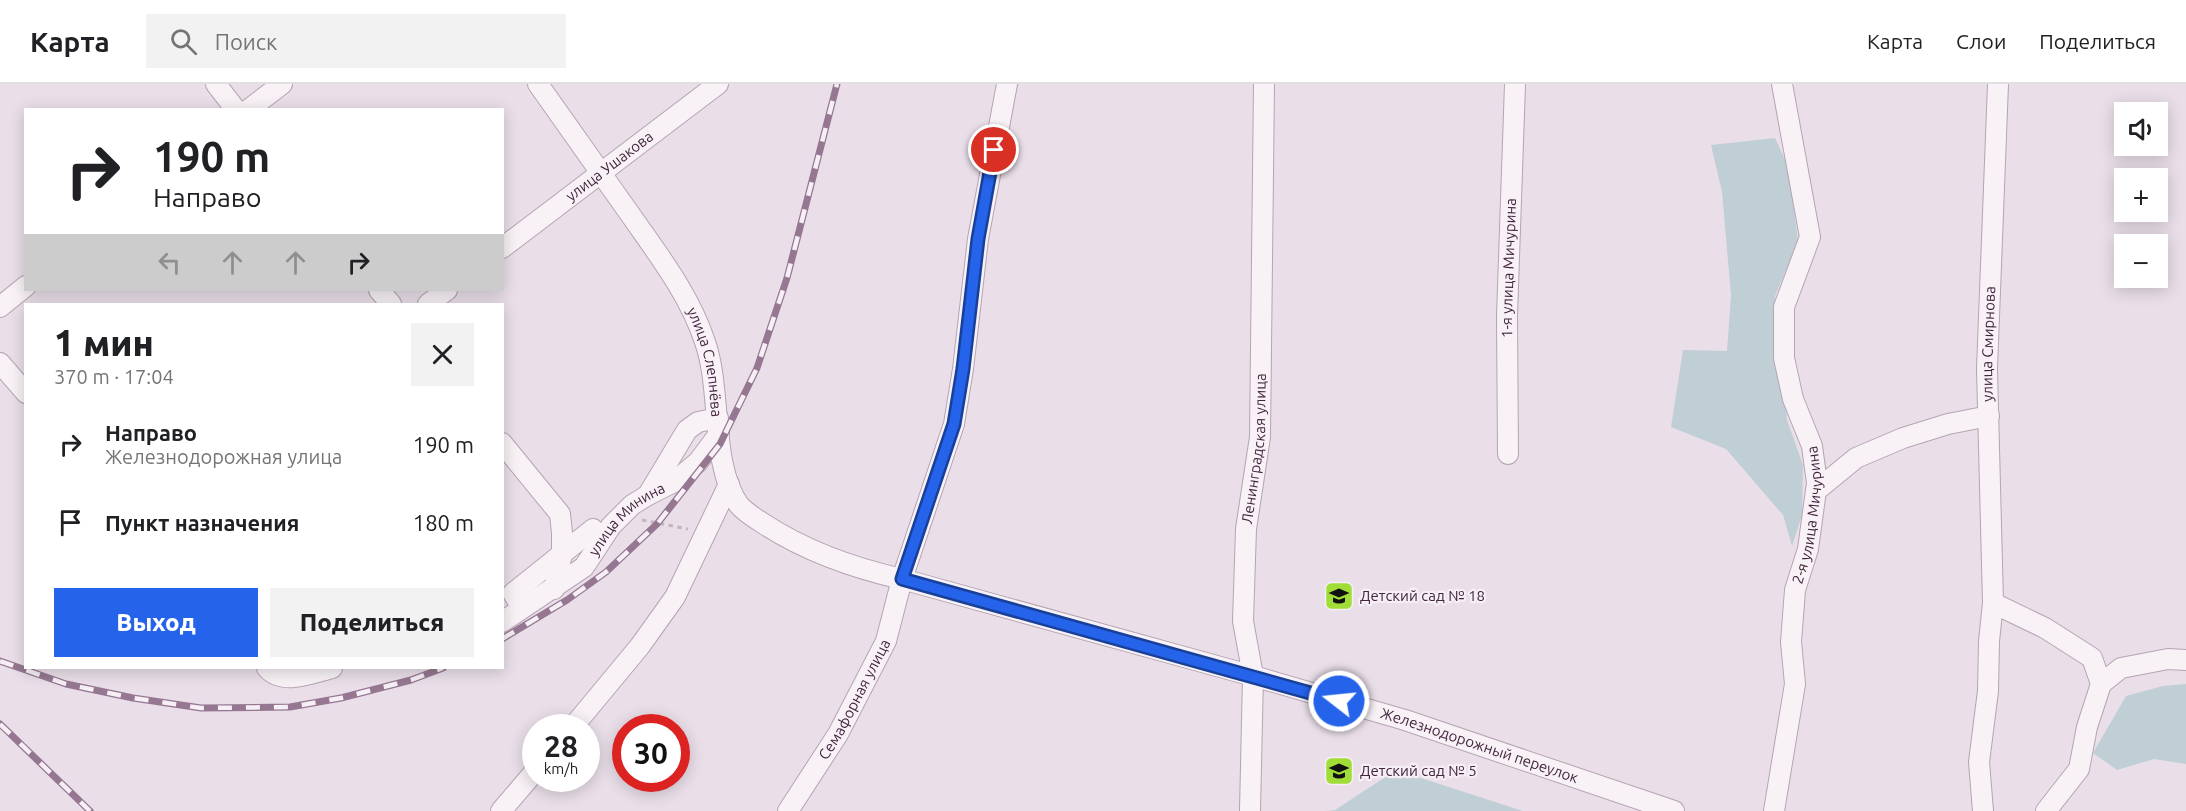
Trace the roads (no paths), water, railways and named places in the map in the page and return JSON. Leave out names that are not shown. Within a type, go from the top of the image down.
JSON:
[{"type":"street","points":[[216,84],[234,108]]},
{"type":"street","points":[[251,108],[282,84]]},
{"type":"street","name":"улица Слепнёва","points":[[538,84],[667,267],[691,307],[705,342],[712,368],[718,426],[729,484],[740,506],[783,537],[814,552],[867,571],[902,579]]},
{"type":"street","name":"улица Ушакова","points":[[504,246],[717,84]]},
{"type":"street","name":"Семафорная улица","points":[[788,811],[838,734],[886,641],[902,579],[954,424],[963,369],[978,239],[1007,84]]},
{"type":"street","name":"Ленинградская улица","points":[[1250,811],[1253,676],[1243,621],[1246,529],[1260,437],[1264,84]]},
{"type":"street","name":"1-я улица Мичурина","points":[[1508,454],[1507,316],[1515,84]]},
{"type":"street","name":"2-я улица Мичурина","points":[[1774,811],[1795,684],[1791,642],[1795,590],[1808,549],[1817,483],[1812,446],[1793,399],[1784,358],[1785,307],[1810,237],[1782,84]]},
{"type":"street","name":"улица Смирнова","points":[[1983,811],[1979,762],[1988,692],[1989,641],[1993,603],[1987,369],[1998,84]]},
{"type":"street","points":[[0,307],[24,288]]},
{"type":"street","points":[[380,291],[390,303]]},
{"type":"street","points":[[429,303],[446,291]]},
{"type":"street","points":[[0,363],[24,391]]},
{"type":"street","points":[[1816,490],[1856,458],[1903,438],[1948,424],[1989,417]]},
{"type":"street","points":[[648,495],[687,429],[698,422],[718,426]]},
{"type":"street","name":"улица Минина","points":[[504,621],[585,567],[609,523],[648,495],[674,482],[698,462],[718,426]]},
{"type":"street","points":[[504,445],[560,514],[574,524],[609,523]]},
{"type":"street","points":[[584,714],[640,646],[675,597],[729,484]]},
{"type":"street","points":[[554,589],[562,554],[560,514]]},
{"type":"street","points":[[522,608],[513,593],[562,554],[609,523]]},
{"type":"street","name":"Железнодорожный переулок","points":[[902,579],[1405,720],[1674,811]]},
{"type":"street","points":[[1993,603],[2045,628],[2092,658],[2101,684]]},
{"type":"street","points":[[2046,811],[2079,769],[2087,727],[2101,684],[2121,668],[2168,659],[2186,660]]},
{"type":"street","points":[[270,671],[291,678],[328,669]]},
{"type":"street","points":[[501,811],[522,786]]},
{"type":"railway","points":[[504,638],[567,600],[606,572],[657,524],[720,444],[757,368],[787,278],[837,84]]},
{"type":"railway","points":[[0,661],[66,684],[133,698],[201,708],[290,707],[341,698],[411,680],[440,669]]},
{"type":"railway","points":[[0,724],[90,811]]},
{"type":"place","name":"Детский сад № 18","points":[[1339,596]]},
{"type":"place","name":"Детский сад № 5","points":[[1339,771]]}]
